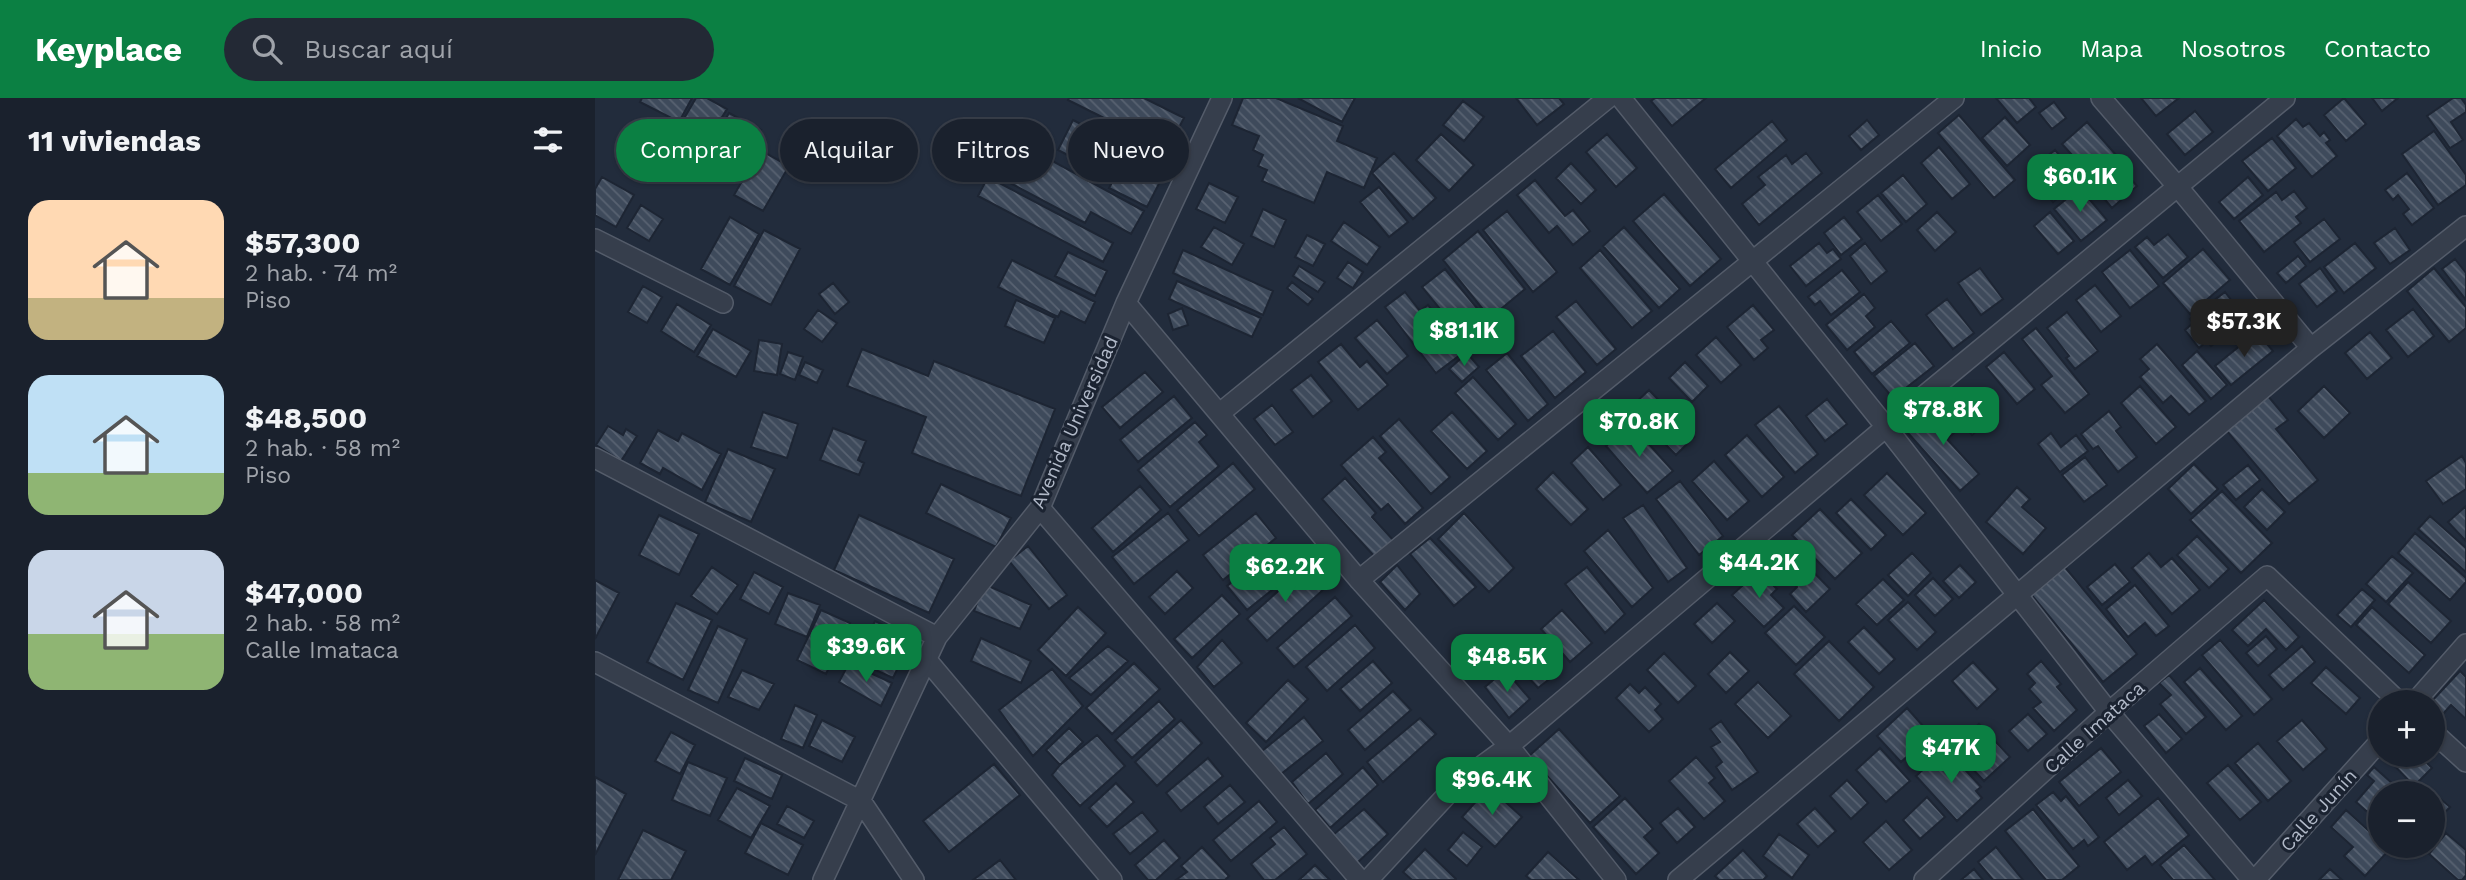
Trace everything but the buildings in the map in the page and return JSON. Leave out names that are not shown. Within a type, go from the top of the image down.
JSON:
[{"type":"street","name":"Avenida Universidad","points":[[823,880],[937,637],[1039,508],[1126,303],[1222,98]]},
{"type":"street","points":[[1359,580],[1954,98]]},
{"type":"street","points":[[2101,98],[2311,348]]},
{"type":"street","points":[[1368,880],[1457,784],[1509,746],[1886,427],[2285,98]]},
{"type":"street","points":[[1220,414],[1621,99],[1886,427],[2109,712],[2254,880]]},
{"type":"street","points":[[1678,880],[2311,348],[2466,226]]},
{"type":"street","points":[[595,239],[723,303]]},
{"type":"street","points":[[1126,303],[1359,580],[1509,746],[1616,880]]},
{"type":"street","points":[[595,458],[937,637]]},
{"type":"street","points":[[1039,508],[1360,880]]},
{"type":"street","name":"Calle Imataca","points":[[1924,880],[2109,712],[2266,576],[2386,690]]},
{"type":"street","points":[[2426,690],[2466,644]]},
{"type":"street","points":[[927,660],[1112,880]]},
{"type":"street","points":[[595,662],[861,801],[914,880]]},
{"type":"street","points":[[2445,743],[2466,762]]},
{"type":"street","name":"Calle Junín","points":[[2254,880],[2368,754]]}]
